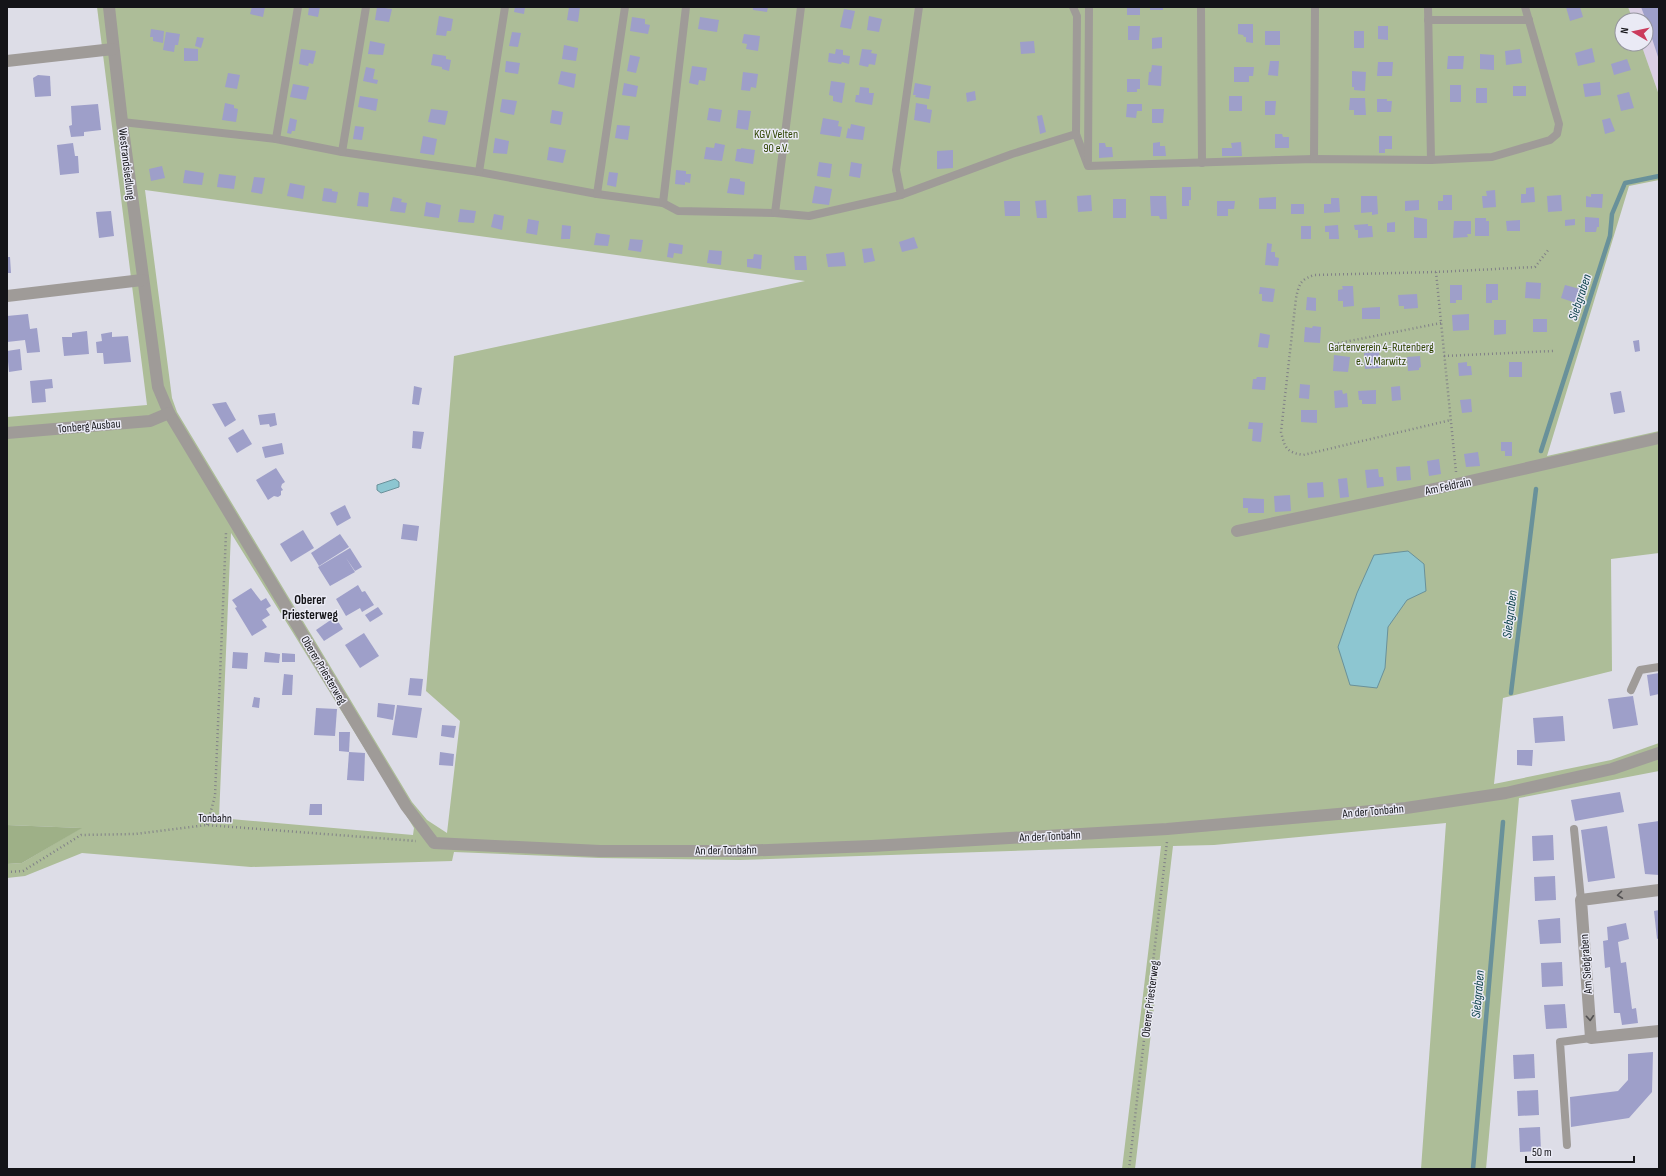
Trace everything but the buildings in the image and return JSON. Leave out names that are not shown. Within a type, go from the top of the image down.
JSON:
[{"type":"street","name":"Westrandsiedlung","points":[[109,7],[142,280],[158,387],[169,413]]},
{"type":"street","points":[[7,61],[113,49]]},
{"type":"street","points":[[7,296],[142,280]]},
{"type":"street","name":"Tonberg Ausbau","points":[[7,433],[150,421],[169,413]]},
{"type":"street","name":"Oberer Priesterweg","points":[[169,413],[406,806],[434,843]]},
{"type":"street","name":"Am Feldrain","points":[[1236,530],[1457,484],[1659,438]]},
{"type":"street","name":"An der Tonbahn","points":[[434,843],[600,851],[740,851],[880,845],[1167,829],[1406,808],[1506,793],[1612,768],[1659,753]]},
{"type":"street","points":[[1581,900],[1659,890]]},
{"type":"street","name":"Am Siebgraben","points":[[1581,900],[1591,1038]]},
{"type":"street","points":[[1591,1038],[1659,1031]]},
{"type":"lane","points":[[276,140],[298,7]]},
{"type":"lane","points":[[342,152],[366,7]]},
{"type":"lane","points":[[479,172],[505,7]]},
{"type":"lane","points":[[597,194],[625,7]]},
{"type":"lane","points":[[663,203],[686,7]]},
{"type":"lane","points":[[775,213],[801,7]]},
{"type":"lane","points":[[901,195],[896,170],[919,7]]},
{"type":"lane","points":[[1073,7],[1077,16],[1076,134],[1088,166]]},
{"type":"lane","points":[[1088,166],[1089,7]]},
{"type":"lane","points":[[1201,7],[1202,163]]},
{"type":"lane","points":[[1314,159],[1315,7]]},
{"type":"lane","points":[[1428,7],[1431,160]]},
{"type":"lane","points":[[1088,166],[1314,159],[1431,160],[1492,157],[1550,140],[1557,134],[1559,124],[1525,7]]},
{"type":"lane","points":[[1428,20],[1529,20]]},
{"type":"lane","points":[[122,122],[276,140],[342,152],[479,172],[597,194],[663,203],[678,211],[775,213],[808,216],[901,195],[1012,154],[1076,134]]},
{"type":"lane","points":[[1631,690],[1640,670],[1659,667]]},
{"type":"lane","points":[[1574,829],[1581,900]]},
{"type":"lane","points":[[1567,1145],[1560,1042],[1591,1038]]},
{"type":"path","points":[[1451,420],[1303,454],[1291,453],[1284,445],[1281,432],[1296,298],[1299,286],[1304,279],[1314,275],[1436,272],[1535,267],[1549,249]]},
{"type":"path","points":[[1436,272],[1457,484]]},
{"type":"path","points":[[1334,344],[1441,323]]},
{"type":"path","points":[[1444,356],[1553,351]]},
{"type":"path","points":[[207,825],[215,796],[227,509]]},
{"type":"path","name":"Tonbahn","points":[[7,872],[23,871],[81,835],[135,834],[207,825],[434,843]]},
{"type":"path","name":"Oberer Priesterweg","points":[[1130,1169],[1167,851],[1167,829]]},
{"type":"shaded area","points":[[1628,7],[1659,7],[1659,95],[1644,52],[1654,52],[1654,12],[1630,12]]},
{"type":"green space","points":[[97,7],[1628,7],[1630,12],[1614,12],[1614,52],[1644,52],[1659,95],[1659,180],[1629,186],[1547,456],[1659,431],[1659,553],[1611,559],[1612,671],[1503,698],[1494,784],[1611,760],[1659,743],[1659,771],[1519,798],[1486,1169],[1421,1169],[1446,823],[1214,845],[1173,846],[1135,1169],[1122,1169],[1161,846],[740,860],[599,858],[454,852],[452,861],[251,867],[82,853],[25,876],[7,878],[7,864],[22,863],[81,828],[7,825],[7,417],[147,405]],"holes":[[[145,190],[805,281],[454,356],[426,691],[460,721],[447,833],[427,820],[412,802],[177,412],[172,398]],[[231,533],[414,828],[413,835],[219,818]]]},
{"type":"green space","points":[[7,825],[82,828],[22,863],[7,864]]},
{"type":"water","points":[[395,479],[399,482],[399,487],[381,493],[377,490],[377,485]]},
{"type":"water","points":[[1408,551],[1424,564],[1426,591],[1407,600],[1388,627],[1385,668],[1377,688],[1350,685],[1338,647],[1357,593],[1374,555]]},
{"type":"waterway","name":"Siebgraben","points":[[1541,451],[1610,236],[1612,214],[1625,183],[1659,176]]},
{"type":"waterway","name":"Siebgraben","points":[[1511,693],[1536,489]]},
{"type":"waterway","name":"Siebgraben","points":[[1473,1169],[1503,822]]},
{"type":"district","name":"Oberer Priesterweg","points":[[310,606]]},
{"type":"park label","name":"KGV Velten 90 e.V.","points":[[776,141]]},
{"type":"park label","name":"Gartenverein 4-Rutenberg e. V. Marwitz","points":[[1381,354]]}]
